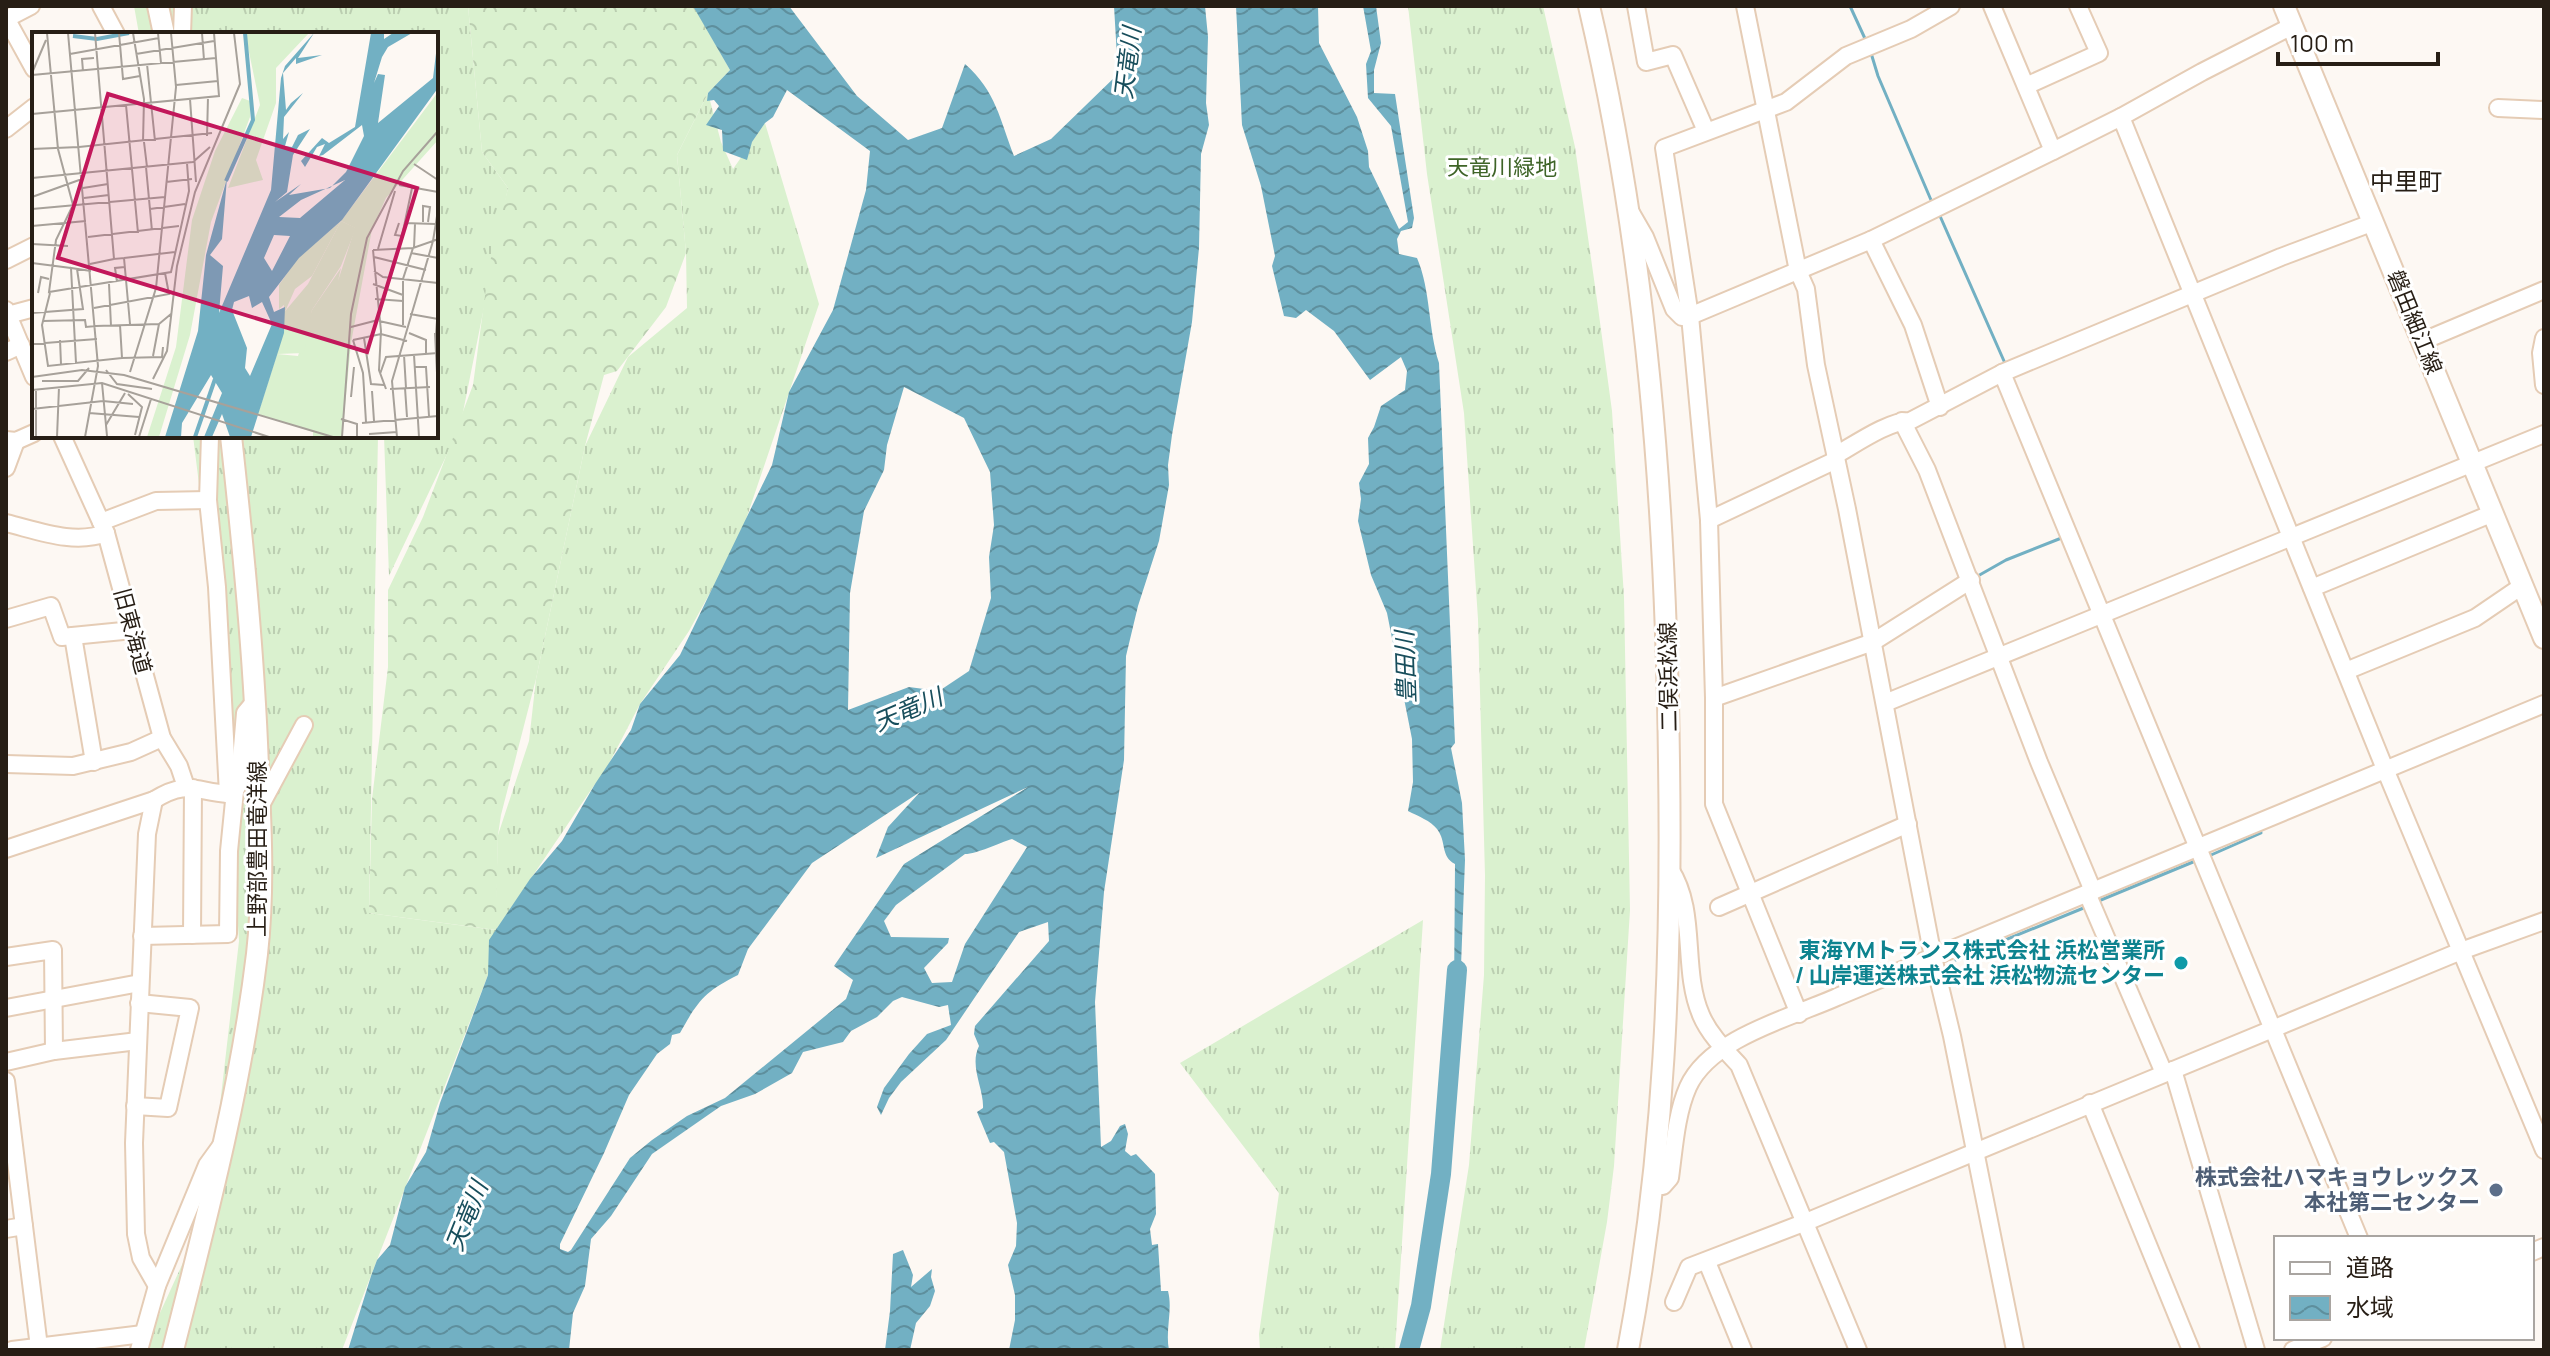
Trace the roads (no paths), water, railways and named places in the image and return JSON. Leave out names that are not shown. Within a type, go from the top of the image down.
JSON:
[{"type":"main road","points":[[158,6],[164,32]]},
{"type":"main road","name":"二俣浜松線","points":[[1589,6],[1628,209],[1660,491],[1666,599],[1670,869],[1665,1055],[1654,1186],[1628,1350]]},
{"type":"main road","name":"磐田細江線","points":[[2284,6],[2544,638]]},
{"type":"main road","name":"上野部豊田竜洋線","points":[[173,1350],[223,1143],[257,953],[261,893],[255,701],[231,438]]},
{"type":"street","points":[[31,6],[6,18],[32,65]]},
{"type":"street","points":[[101,6],[115,32]]},
{"type":"street","points":[[182,32],[183,6]]},
{"type":"street","points":[[1636,6],[1646,62],[1673,55],[1706,131]]},
{"type":"street","points":[[1745,6],[1798,271],[1806,289],[1816,365],[1933,957],[1976,1151],[2015,1350]]},
{"type":"street","points":[[1799,1014],[1714,804],[1709,520],[1690,316],[1664,148],[1786,102],[1846,56],[1911,29],[1951,6]]},
{"type":"street","points":[[1992,6],[2053,151]]},
{"type":"street","points":[[2026,86],[2099,53],[2078,6]]},
{"type":"street","points":[[1628,209],[1645,237],[1674,309],[1682,317],[1690,316],[1871,240],[2121,117],[2292,26]]},
{"type":"street","points":[[2498,108],[2544,110]]},
{"type":"street","points":[[6,129],[32,109]]},
{"type":"street","points":[[2121,117],[2385,769],[2544,1150]]},
{"type":"street","points":[[1709,520],[1834,461],[1836,455],[1902,421],[1910,421],[1940,407],[2002,373],[2374,222]]},
{"type":"street","points":[[1871,240],[1913,325],[1940,407]]},
{"type":"street","points":[[6,260],[32,247]]},
{"type":"street","points":[[2423,341],[2544,290]]},
{"type":"street","points":[[32,308],[7,313],[13,349],[32,374]]},
{"type":"street","points":[[2544,338],[2541,353],[2544,385]]},
{"type":"street","points":[[2002,373],[2358,1236]]},
{"type":"street","points":[[1902,421],[1927,470],[1971,580],[2091,898],[2169,1072],[2235,1271],[2256,1350]]},
{"type":"street","points":[[6,468],[11,441],[32,434]]},
{"type":"street","points":[[1885,703],[2544,434]]},
{"type":"street","name":"旧東海道","points":[[63,438],[104,528],[162,738],[190,787]]},
{"type":"street","points":[[142,936],[228,934],[231,792],[208,500],[210,438]]},
{"type":"street","points":[[6,523],[71,538],[89,539],[156,501],[208,500]]},
{"type":"street","points":[[2312,588],[2493,513]]},
{"type":"street","points":[[1714,698],[1873,642],[1971,580]]},
{"type":"street","points":[[2346,671],[2475,618],[2522,586]]},
{"type":"street","points":[[6,619],[51,606],[62,637],[133,630]]},
{"type":"street","points":[[73,636],[94,762]]},
{"type":"street","points":[[231,792],[239,783],[245,713],[255,701]]},
{"type":"street","points":[[1654,1186],[1663,1186],[1670,1178],[1688,1088],[1704,1062],[1723,1048],[1933,957],[2091,898],[2198,848],[2544,704]]},
{"type":"street","points":[[260,807],[304,725]]},
{"type":"street","points":[[6,764],[73,766],[131,752],[162,738]]},
{"type":"street","points":[[6,849],[154,800],[170,790],[190,787],[231,792]]},
{"type":"street","points":[[190,787],[192,935]]},
{"type":"street","points":[[154,800],[147,834],[135,1106],[136,1234],[141,1258],[157,1286]]},
{"type":"street","points":[[1719,907],[1908,824]]},
{"type":"street","points":[[1670,869],[1679,883],[1683,898],[1694,995],[1708,1028],[1739,1065],[1858,1350]]},
{"type":"street","points":[[1674,1302],[1689,1267],[1806,1222],[2461,951],[2544,921]]},
{"type":"street","points":[[6,957],[53,950],[54,1051]]},
{"type":"street","points":[[6,1008],[140,983]]},
{"type":"street","points":[[135,1106],[168,1108],[190,1008],[139,1003]]},
{"type":"street","points":[[6,1062],[54,1051],[138,1041]]},
{"type":"street","points":[[6,1081],[43,1348]]},
{"type":"street","points":[[2090,1103],[2191,1350]]},
{"type":"street","points":[[12,1350],[141,1342],[157,1286],[207,1165],[223,1143]]},
{"type":"street","points":[[6,1229],[24,1226]]},
{"type":"street","points":[[1707,1262],[1743,1350]]},
{"type":"street","points":[[2293,1350],[2318,1340]]},
{"type":"water","name":"天竜川","points":[[693,6],[789,6],[857,96],[908,140],[942,128],[965,64],[990,95],[1014,156],[1051,139],[1118,74],[1114,6],[1205,6],[1209,125],[1201,154],[1199,248],[1192,322],[1172,435],[1169,485],[1159,541],[1126,656],[1124,760],[1104,892],[1095,1002],[1101,1147],[1111,1141],[1120,1126],[1125,1124],[1128,1134],[1125,1151],[1131,1156],[1136,1154],[1155,1174],[1156,1214],[1150,1229],[1152,1245],[1158,1244],[1161,1291],[1168,1291],[1169,1350],[1009,1350],[1015,1320],[1015,1295],[1008,1265],[1016,1246],[1017,1223],[1004,1152],[994,1142],[990,1143],[977,1112],[983,1108],[983,1101],[976,1069],[979,1046],[974,1034],[975,1026],[1049,941],[1048,922],[1019,932],[946,1040],[901,1082],[881,1115],[877,1107],[884,1088],[909,1054],[927,1034],[951,1025],[948,1005],[939,1007],[902,997],[893,1001],[877,1017],[851,1031],[843,1042],[803,1052],[792,1073],[755,1094],[721,1106],[652,1154],[611,1216],[591,1239],[585,1286],[573,1313],[569,1350],[348,1350],[371,1276],[377,1260],[390,1245],[405,1187],[426,1152],[440,1103],[488,975],[489,940],[530,879],[562,841],[631,730],[640,704],[680,655],[772,465],[789,392],[833,310],[866,190],[870,151],[787,90],[773,117],[752,142],[747,160],[723,151],[722,130],[706,125],[719,106],[714,100],[707,101],[708,93],[730,70]],"holes":[[[904,387],[964,418],[990,472],[994,525],[989,557],[991,598],[969,671],[939,691],[909,687],[848,710],[850,593],[864,511],[884,470],[887,445]],[[1028,787],[904,864],[834,966],[853,980],[846,999],[725,1098],[687,1116],[630,1158],[571,1250],[560,1249],[629,1095],[657,1054],[670,1044],[672,1035],[680,1033],[703,998],[738,975],[748,949],[812,863],[920,792],[888,827],[876,858]],[[1012,839],[1027,847],[965,944],[952,982],[932,983],[924,968],[948,943],[949,938],[891,937],[884,921],[896,905],[965,854]]]},
{"type":"water","points":[[1236,6],[1318,6],[1319,43],[1357,117],[1368,151],[1369,167],[1399,229],[1408,222],[1391,126],[1368,98],[1366,64],[1371,51],[1363,6],[1376,6],[1381,43],[1374,70],[1374,93],[1395,94],[1414,218],[1412,228],[1401,231],[1397,239],[1399,254],[1417,258],[1422,271],[1439,363],[1455,743],[1451,748],[1462,803],[1465,860],[1460,993],[1454,996],[1455,864],[1447,857],[1437,829],[1408,811],[1413,782],[1412,739],[1387,613],[1371,575],[1358,521],[1361,499],[1359,483],[1369,464],[1368,438],[1381,406],[1405,390],[1407,371],[1401,357],[1370,380],[1334,331],[1306,310],[1296,318],[1284,316],[1272,266],[1275,256],[1261,186],[1242,125]]},
{"type":"water","points":[[903,1250],[913,1275],[911,1287],[932,1269],[935,1291],[930,1306],[916,1323],[910,1350],[885,1350],[893,1254]]},
{"type":"waterway","points":[[1850,6],[1867,43]]},
{"type":"waterway","points":[[1871,53],[1931,200]]},
{"type":"waterway","points":[[1940,216],[2004,361]]},
{"type":"waterway","points":[[1976,577],[2006,560],[2064,537]]},
{"type":"waterway","points":[[2211,855],[2261,833],[2260,828]]},
{"type":"waterway","points":[[2096,902],[2193,862]]},
{"type":"waterway","points":[[1956,960],[2086,907]]},
{"type":"waterway","name":"豊田川","points":[[1409,1350],[1421,1306],[1441,1174],[1457,970]]},
{"type":"place","name":"東海YMトランス株式会社 浜松営業所 / 山岸運送株式会社 浜松物流センター","points":[[2181,963]]},
{"type":"place","name":"株式会社ハマキョウレックス 本社第二センター","points":[[2496,1190]]},
{"type":"district","name":"中里町","points":[[2406,182]]},
{"type":"park label","name":"天竜川緑地","points":[[1502,167]]}]
